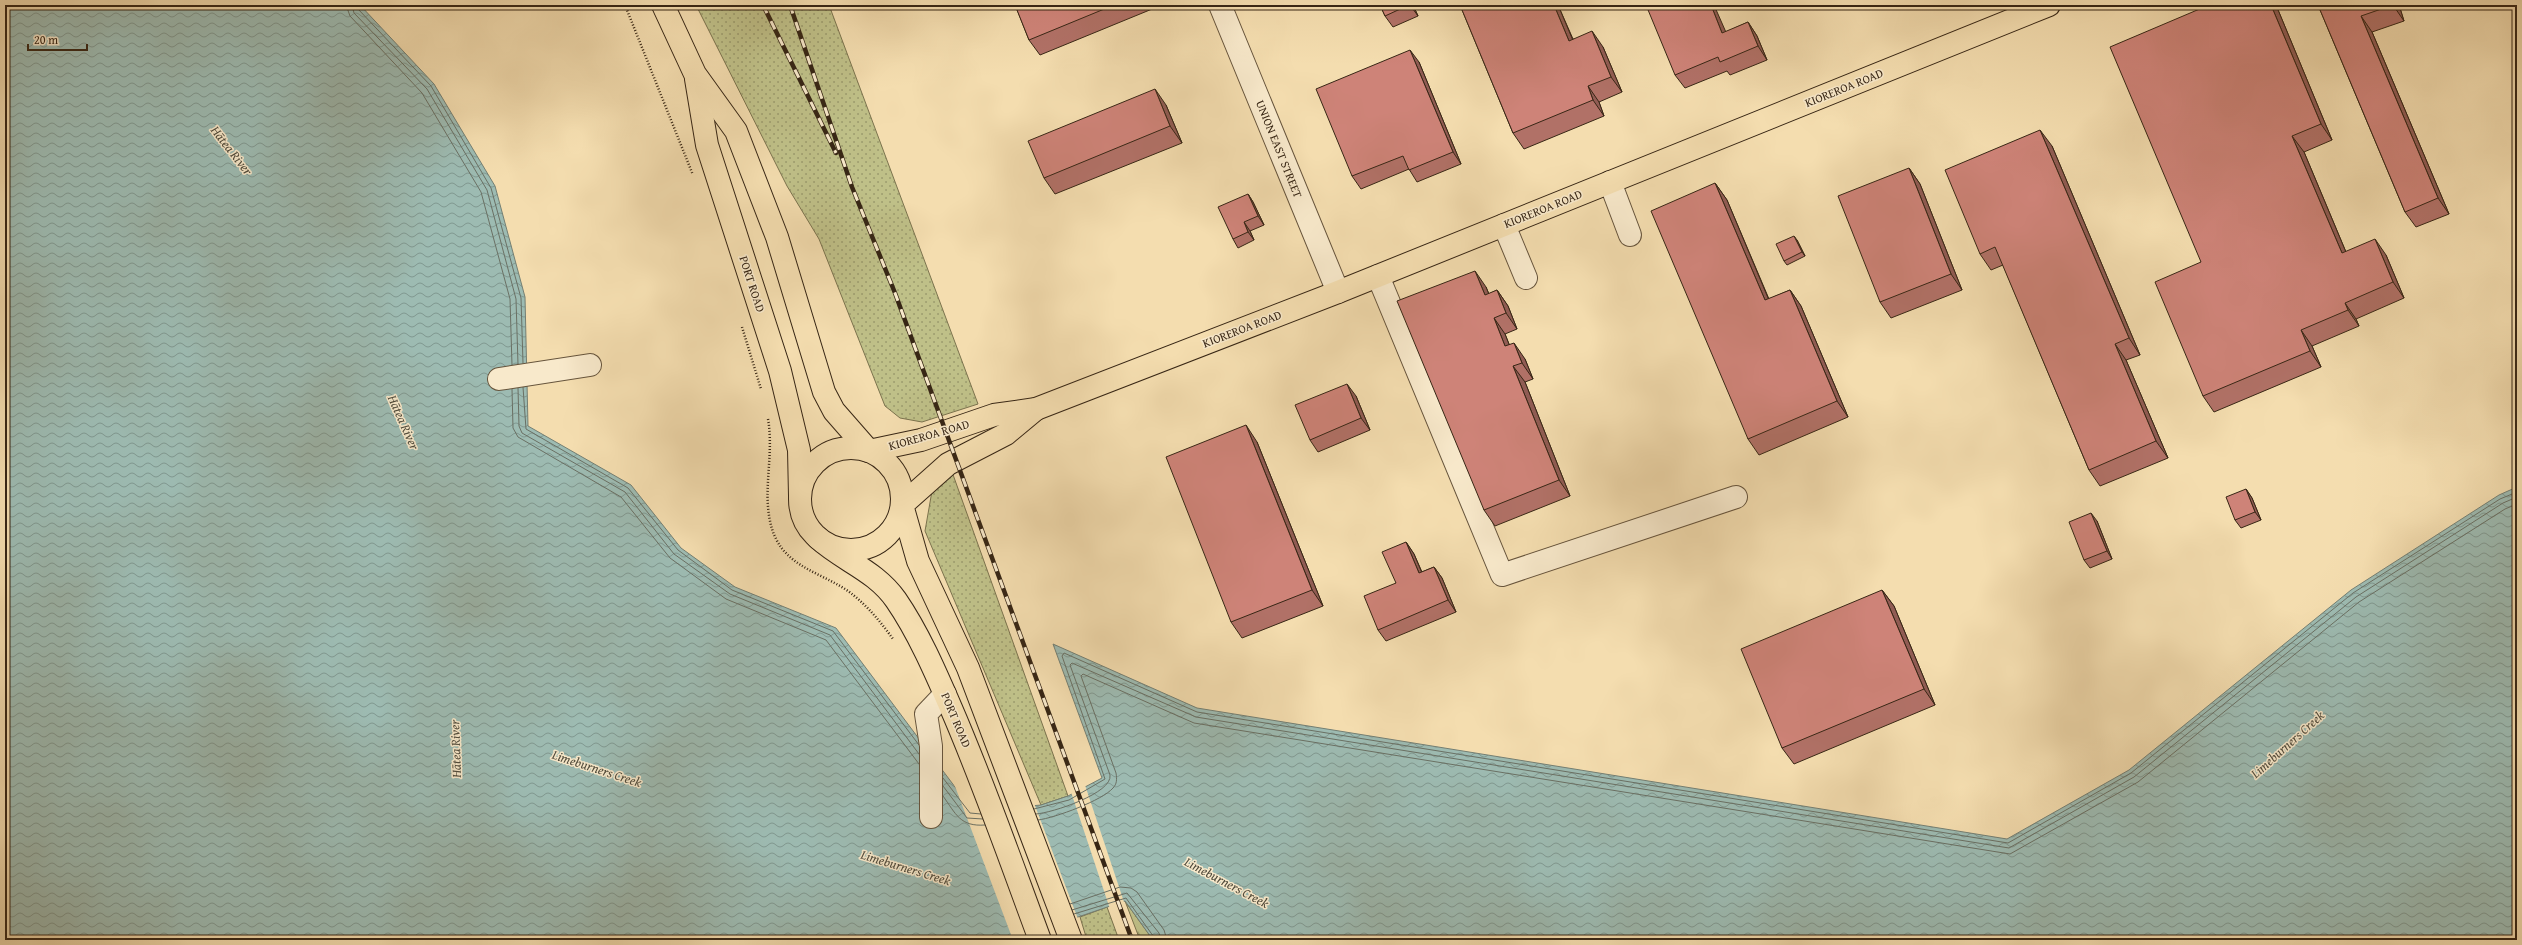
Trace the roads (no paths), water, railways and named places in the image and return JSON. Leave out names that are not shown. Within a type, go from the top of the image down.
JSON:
[{"type":"main road","name":"PORT ROAD","points":[[663,5],[695,74],[736,131],[777,237],[824,392],[834,411],[870,451],[884,460],[895,473],[901,488],[902,505],[918,562],[968,668],[1071,940]]},
{"type":"main road","name":"KIOREROA ROAD","points":[[870,451],[921,440],[994,415],[1036,410],[1338,292],[2049,5]]},
{"type":"main road","name":"PORT ROAD","points":[[695,74],[707,145],[781,378],[799,450],[801,512],[808,526],[832,551],[867,570],[895,599],[919,641],[945,694],[968,748],[1040,940]]},
{"type":"main road","name":"KIOREROA ROAD","points":[[902,505],[948,464],[1006,434],[1036,410]]},
{"type":"main road","name":"PORT ROAD","points":[[800,496],[806,476],[811,466],[823,456],[838,449],[854,448],[870,451]]},
{"type":"main road","name":"PORT ROAD","points":[[818,538],[831,546],[847,550],[862,549],[877,543],[889,533],[898,520],[902,505]]},
{"type":"street","name":"UNION EAST STREET","points":[[1220,5],[1338,292]]},
{"type":"street","points":[[1610,182],[1630,235]]},
{"type":"street","points":[[1504,225],[1526,278]]},
{"type":"street","points":[[1378,276],[1502,575],[1736,497]]},
{"type":"street","points":[[499,379],[590,365]]},
{"type":"street","points":[[931,817],[931,746],[926,714],[945,694]]},
{"type":"water","points":[[5,5],[360,5],[434,84],[495,186],[525,297],[528,426],[631,485],[681,548],[735,587],[836,628],[973,811],[1041,805],[1068,796],[1102,778],[1053,644],[1197,708],[2007,839],[2129,770],[2351,590],[2499,495],[2517,487],[2517,940],[1153,940],[1125,901],[1019,937],[1017,940],[5,940]]},
{"type":"railway","points":[[763,5],[836,153]]},
{"type":"railway","points":[[790,5],[852,187],[895,293],[1132,940]]},
{"type":"water label","name":"Hātea River","points":[[232,150]]},
{"type":"water label","name":"Hātea River","points":[[404,422]]},
{"type":"water label","name":"Limeburners Creek","points":[[2287,744]]},
{"type":"water label","name":"Hātea River","points":[[455,749]]},
{"type":"water label","name":"Limeburners Creek","points":[[597,768]]},
{"type":"water label","name":"Limeburners Creek","points":[[906,867]]},
{"type":"water label","name":"Limeburners Creek","points":[[1227,882]]}]
